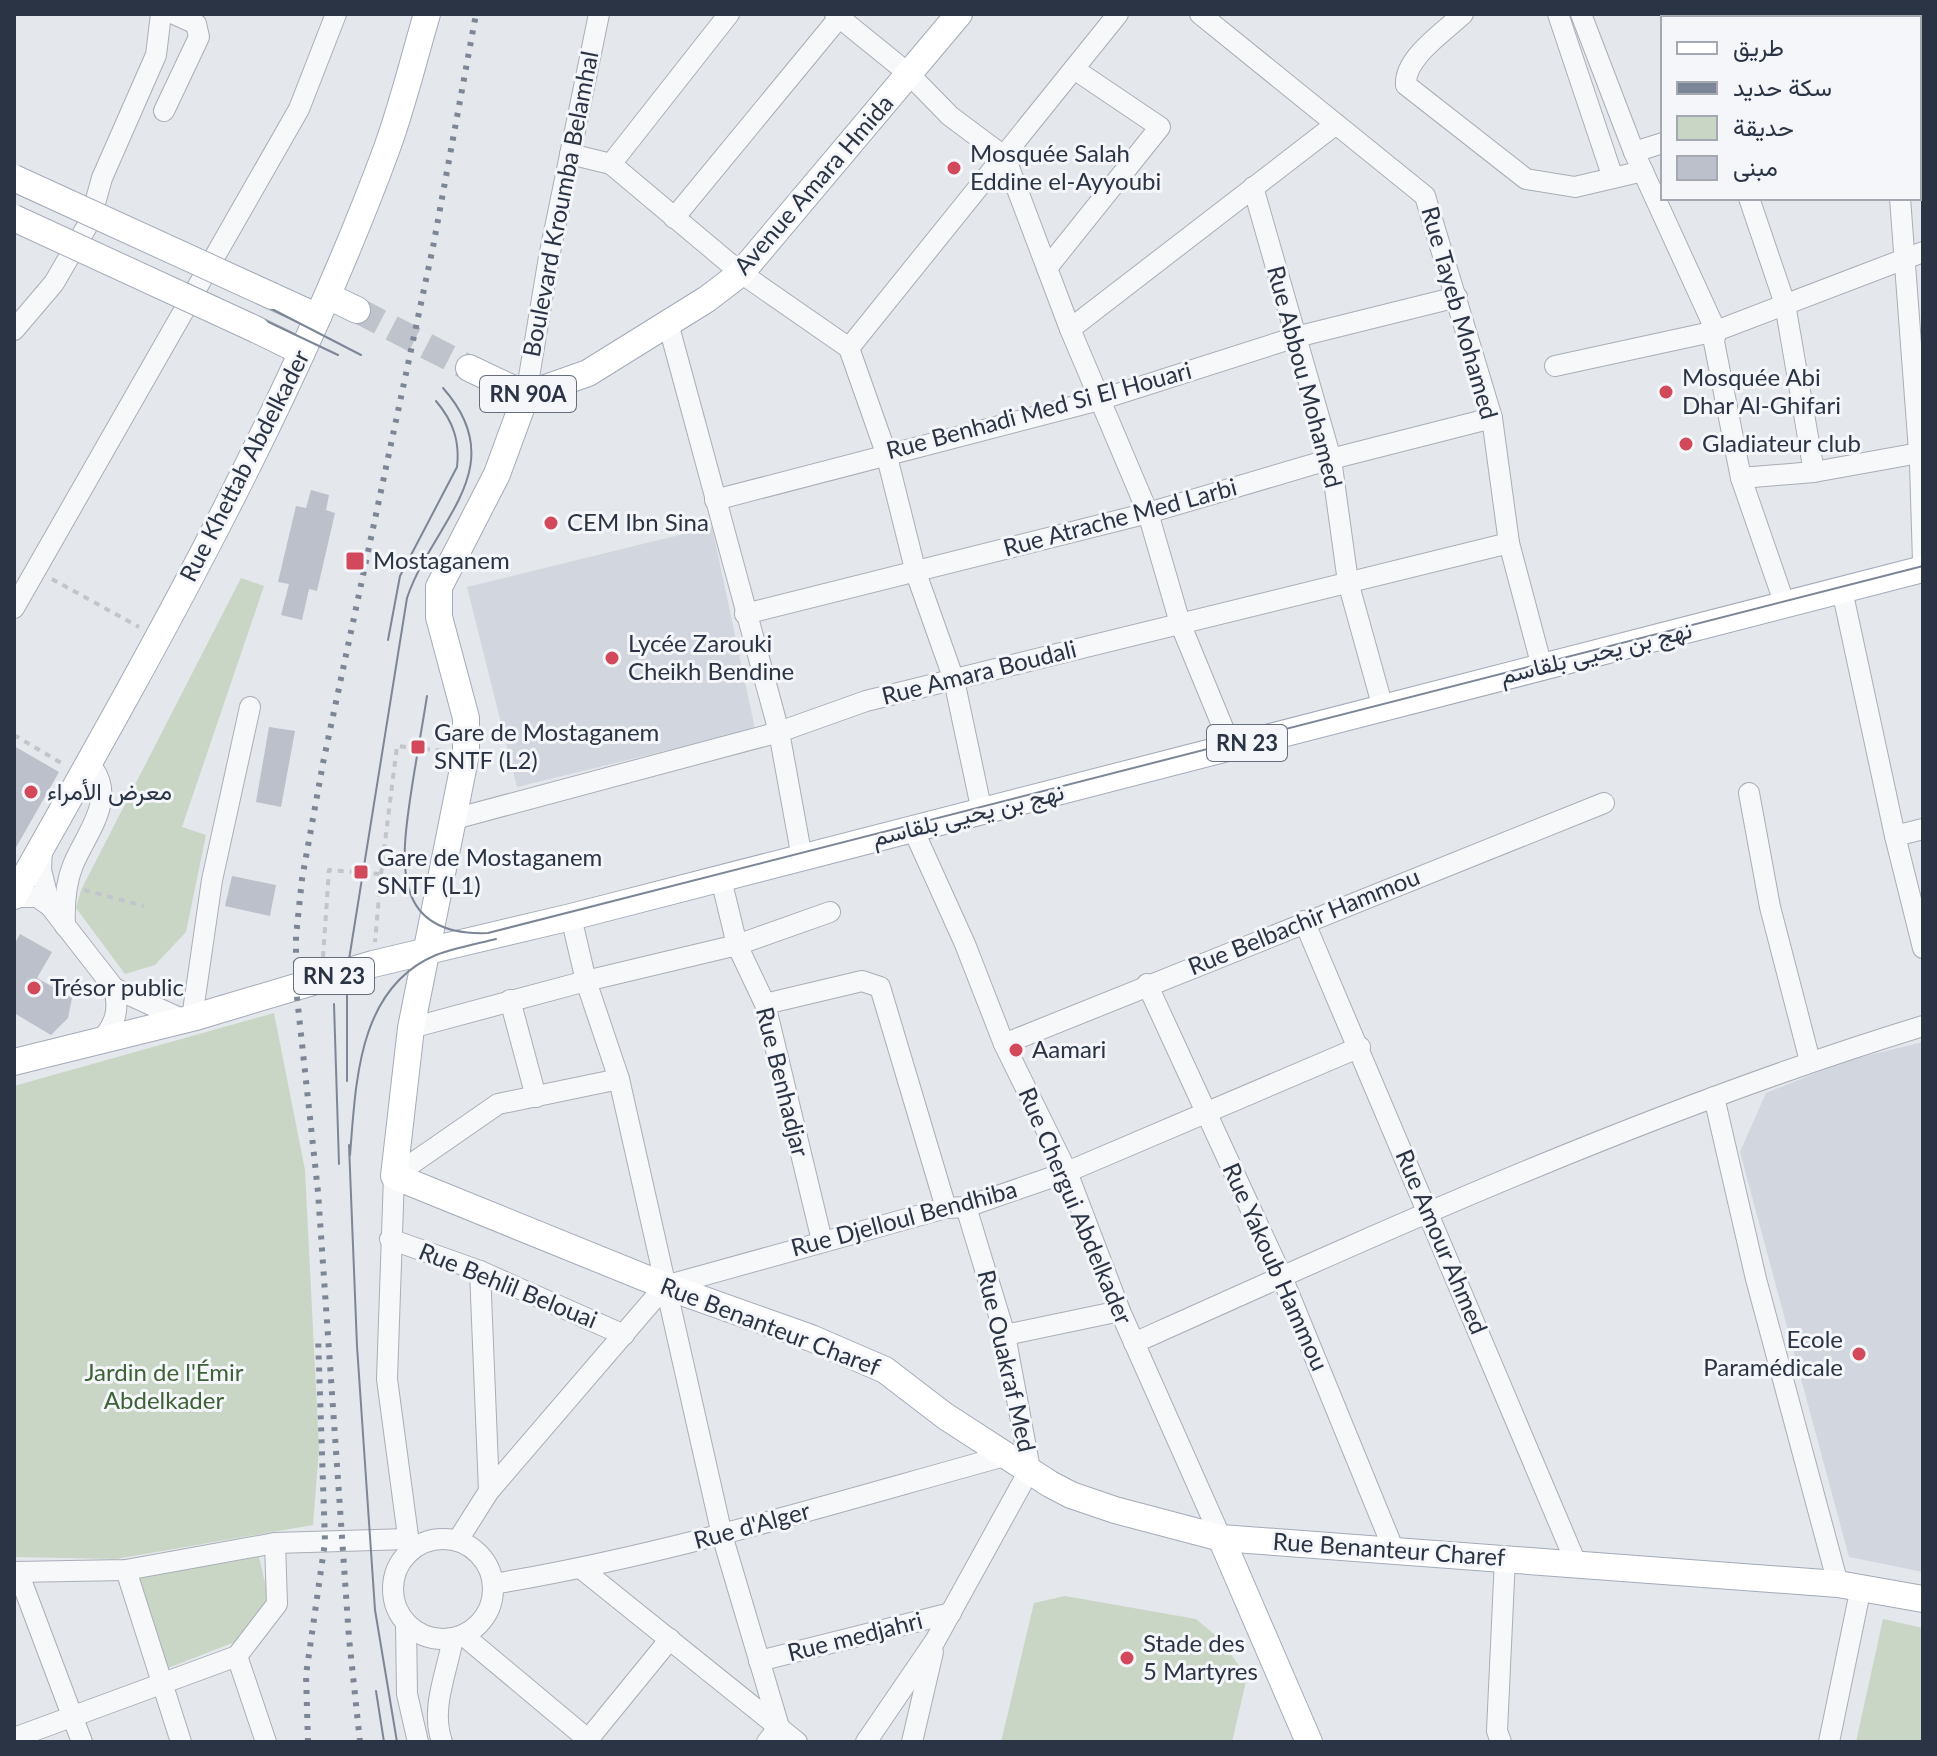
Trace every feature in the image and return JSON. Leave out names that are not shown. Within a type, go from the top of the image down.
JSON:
[{"type":"main road","name":"Rue Khettab Abdelkader","points":[[14,897],[158,638],[302,352],[388,145],[427,14]]},
{"type":"main road","name":"Avenue Amara Hmida","points":[[526,395],[588,373],[741,273],[959,14]]},
{"type":"main road","points":[[14,178],[272,296],[323,307],[357,310]]},
{"type":"main road","points":[[14,218],[302,352]]},
{"type":"main road","points":[[469,368],[526,395]]},
{"type":"main road","name":"RN 90A","points":[[427,951],[466,754],[466,718],[439,617],[439,587],[497,474],[526,395]]},
{"type":"main road","name":"نهج بن يحيى بلقاسم","points":[[14,1062],[188,1019],[373,964],[721,879],[1923,569]]},
{"type":"main road","points":[[394,1176],[411,1028],[427,951]]},
{"type":"main road","name":"Rue Benanteur Charef","points":[[394,1176],[665,1286],[811,1338],[885,1370],[945,1416],[1071,1495],[1221,1538],[1850,1586],[1923,1599]]},
{"type":"main road","points":[[1221,1538],[1309,1742]]},
{"type":"street","points":[[14,330],[54,283],[90,221],[102,178],[156,55],[161,14]]},
{"type":"street","points":[[164,111],[199,37],[196,24],[174,14]]},
{"type":"street","points":[[14,608],[299,109],[336,14]]},
{"type":"street","name":"Boulevard Kroumba Belamhal","points":[[526,395],[599,14]]},
{"type":"street","points":[[611,164],[729,14]]},
{"type":"street","points":[[849,348],[1118,14]]},
{"type":"street","name":"Rue Tayeb Mohamed","points":[[1200,14],[1425,196],[1492,418],[1509,543],[1542,667]]},
{"type":"street","points":[[1463,14],[1414,61],[1405,74],[1406,85],[1526,179],[1575,187],[1643,171]]},
{"type":"street","points":[[1558,14],[1613,178]]},
{"type":"street","points":[[1581,14],[1634,152],[1716,331],[1714,342],[1741,478],[1785,605]]},
{"type":"street","points":[[674,218],[838,15],[909,74],[950,116],[1005,157],[1070,329],[1148,513],[1180,623],[1231,747]]},
{"type":"street","points":[[1047,268],[1160,127],[1074,69]]},
{"type":"street","points":[[1070,329],[1336,124]]},
{"type":"street","points":[[1634,152],[1661,144]]},
{"type":"street","points":[[570,154],[611,164],[741,273],[849,348],[886,453],[916,573],[954,680],[982,812]]},
{"type":"street","name":"Rue Abbou Mohamed","points":[[1253,187],[1331,459],[1348,582],[1383,708]]},
{"type":"street","points":[[1750,200],[1785,304],[1814,472]]},
{"type":"street","points":[[1900,200],[1919,453],[1923,562]]},
{"type":"street","points":[[1555,366],[1716,331],[1923,252]]},
{"type":"street","name":"Rue Benhadi Med Si El Houari","points":[[715,500],[1099,400],[1296,337],[1457,297]]},
{"type":"street","points":[[668,323],[779,732],[802,858]]},
{"type":"street","name":"Rue Atrache Med Larbi","points":[[745,614],[1148,513],[1331,459],[1492,418]]},
{"type":"street","points":[[1741,478],[1814,472],[1919,453]]},
{"type":"street","name":"Rue Amara Boudali","points":[[454,819],[779,732],[866,701],[1509,543]]},
{"type":"street","points":[[1842,590],[1895,836],[1923,948]]},
{"type":"street","points":[[114,988],[188,1019],[212,880],[250,707]]},
{"type":"street","points":[[65,926],[68,885],[102,802],[100,780],[86,769]]},
{"type":"street","points":[[1749,793],[1770,907],[1810,1061]]},
{"type":"street","name":"Rue Belbachir Hammou","points":[[1004,1044],[1604,803]]},
{"type":"street","name":"Rue Chergui Abdelkader","points":[[913,829],[965,944],[1004,1044],[1067,1172],[1120,1311],[1221,1538]]},
{"type":"street","points":[[1895,836],[1923,829]]},
{"type":"street","points":[[42,846],[41,870],[50,906]]},
{"type":"street","name":"Rue Benhadjar","points":[[721,879],[737,945],[765,1004],[822,1241]]},
{"type":"street","points":[[14,897],[37,897],[50,906],[114,988],[117,999],[114,1023],[99,1042]]},
{"type":"street","points":[[411,1028],[510,1000],[737,945],[830,912]]},
{"type":"street","points":[[571,917],[586,981],[619,1079],[722,1535],[759,1661],[773,1734]]},
{"type":"street","name":"Rue Amour Ahmed","points":[[1304,921],[1360,1047],[1576,1563]]},
{"type":"street","name":"Rue Ouakraf Med","points":[[765,1004],[862,981],[880,987],[956,1207],[1005,1335],[1030,1469]]},
{"type":"street","name":"Rue Yakoub Hammou","points":[[1147,984],[1282,1277],[1395,1553]]},
{"type":"street","points":[[510,1000],[536,1097]]},
{"type":"street","points":[[1134,1343],[1587,1145],[1810,1061],[1923,1026]]},
{"type":"street","name":"Rue Djelloul Bendhiba","points":[[665,1286],[956,1207],[1067,1172],[1360,1047]]},
{"type":"street","points":[[418,1742],[407,1694],[406,1624],[398,1610],[393,1587],[409,1545],[387,1379],[394,1176],[498,1104],[619,1079]]},
{"type":"street","points":[[1714,1097],[1756,1279],[1850,1586],[1829,1742]]},
{"type":"street","name":"Rue Behlil Belouai","points":[[390,1239],[480,1271],[624,1335]]},
{"type":"street","points":[[480,1271],[489,1491]]},
{"type":"street","points":[[458,1540],[489,1491],[665,1286]]},
{"type":"street","points":[[1005,1335],[1120,1311]]},
{"type":"street","name":"Rue d'Alger","points":[[493,1584],[583,1570],[722,1535],[1008,1455]]},
{"type":"street","points":[[866,1742],[935,1641],[1030,1469]]},
{"type":"street","points":[[82,1742],[16,1572],[126,1570],[275,1543],[409,1545],[433,1540],[458,1540],[482,1557],[493,1584],[486,1614],[458,1636],[436,1639],[406,1624]]},
{"type":"street","points":[[14,1738],[237,1656],[277,1604],[275,1543]]},
{"type":"street","points":[[1501,1742],[1497,1731],[1505,1558]]},
{"type":"street","points":[[126,1570],[181,1742]]},
{"type":"street","points":[[583,1570],[670,1639],[773,1734],[797,1742]]},
{"type":"street","name":"Rue medjahri","points":[[759,1661],[951,1613]]},
{"type":"street","points":[[458,1636],[588,1741],[670,1639]]},
{"type":"street","points":[[442,1742],[436,1726],[436,1705],[458,1636]]},
{"type":"street","points":[[912,1742],[935,1641]]},
{"type":"street","points":[[237,1656],[266,1742]]},
{"type":"path","points":[[35,570],[158,638]]},
{"type":"path","points":[[14,735],[86,769]]},
{"type":"path","points":[[373,964],[397,746],[418,747]]},
{"type":"path","points":[[322,980],[329,870],[381,874]]},
{"type":"path","points":[[68,885],[144,906]]},
{"type":"shaded area","name":"Lycée Zarouki Cheikh Bendine","points":[[712,527],[755,729],[517,787],[467,587]]},
{"type":"shaded area","name":"Ecole Paramédicale","points":[[1923,1042],[1923,1572],[1849,1557],[1740,1152],[1766,1093],[1845,1061]]},
{"type":"green space","points":[[241,578],[264,586],[182,827],[206,835],[186,932],[155,965],[125,974],[76,908],[81,890]]},
{"type":"green space","name":"Jardin de l'Émir Abdelkader","points":[[274,1013],[305,1170],[319,1449],[313,1525],[116,1559],[14,1557],[14,1086]]},
{"type":"green space","points":[[259,1557],[269,1600],[240,1640],[168,1668],[137,1577]]},
{"type":"green space","name":"Stade des 5 Martyres","points":[[1065,1596],[1196,1619],[1220,1639],[1247,1677],[1232,1742],[1001,1742],[1034,1603]]},
{"type":"green space","points":[[1883,1619],[1923,1628],[1923,1742],[1856,1742]]},
{"type":"building","points":[[311,490],[329,495],[326,510],[335,513],[317,591],[309,589],[302,620],[281,615],[289,584],[278,582],[296,506],[306,508]]},
{"type":"building","points":[[269,727],[295,731],[281,807],[256,802]]},
{"type":"building","name":"معرض الأمراء","points":[[14,746],[59,772],[14,851]]},
{"type":"building","points":[[232,876],[276,885],[270,916],[225,906]]},
{"type":"building","name":"Trésor public","points":[[20,934],[52,952],[37,978],[72,998],[68,1018],[51,1035],[14,1013],[14,945]]},
{"type":"tunnel","points":[[357,310],[469,368]]},
{"type":"tram line","points":[[14,192],[268,307],[361,355]]},
{"type":"tram line","points":[[186,283],[338,355]]},
{"type":"tram line","points":[[347,1081],[347,972],[407,598],[419,570],[449,519],[470,469],[471,444],[463,417],[443,388]]},
{"type":"tram line","points":[[388,640],[400,576],[457,467],[454,432],[436,401]]},
{"type":"tram line","points":[[427,696],[405,844],[409,890],[418,908],[433,922],[456,931],[488,933],[1923,566]]},
{"type":"tram line","points":[[350,1155],[359,1069],[376,1014],[390,990],[410,970],[436,955],[496,939]]},
{"type":"tram line","points":[[334,1004],[339,1164]]},
{"type":"tram line","points":[[349,1145],[357,1346],[375,1610],[397,1742]]},
{"type":"tram line","points":[[376,1691],[384,1742]]},
{"type":"railway","points":[[360,1742],[349,1638],[318,1192],[296,988],[296,936],[302,879],[323,763],[433,247],[476,14]]},
{"type":"railway","points":[[308,1742],[306,1675],[325,1542],[318,1336]]},
{"type":"place","name":"Mosquée Salah Eddine el-Ayyoubi","points":[[954,168]]},
{"type":"place","name":"Mosquée Abi Dhar Al-Ghifari","points":[[1666,392]]},
{"type":"place","name":"Gladiateur club","points":[[1686,444]]},
{"type":"place","name":"CEM Ibn Sina","points":[[551,523]]},
{"type":"place","name":"Mostaganem","points":[[355,561]]},
{"type":"place","name":"Lycée Zarouki Cheikh Bendine","points":[[612,658]]},
{"type":"place","name":"Gare de Mostaganem SNTF (L2)","points":[[418,747]]},
{"type":"place","name":"معرض الأمراء","points":[[31,792]]},
{"type":"place","name":"Gare de Mostaganem SNTF (L1)","points":[[361,872]]},
{"type":"place","name":"Trésor public","points":[[34,988]]},
{"type":"place","name":"Aamari","points":[[1016,1050]]},
{"type":"place","name":"Ecole Paramédicale","points":[[1859,1354]]},
{"type":"place","name":"Stade des 5 Martyres","points":[[1127,1658]]}]
